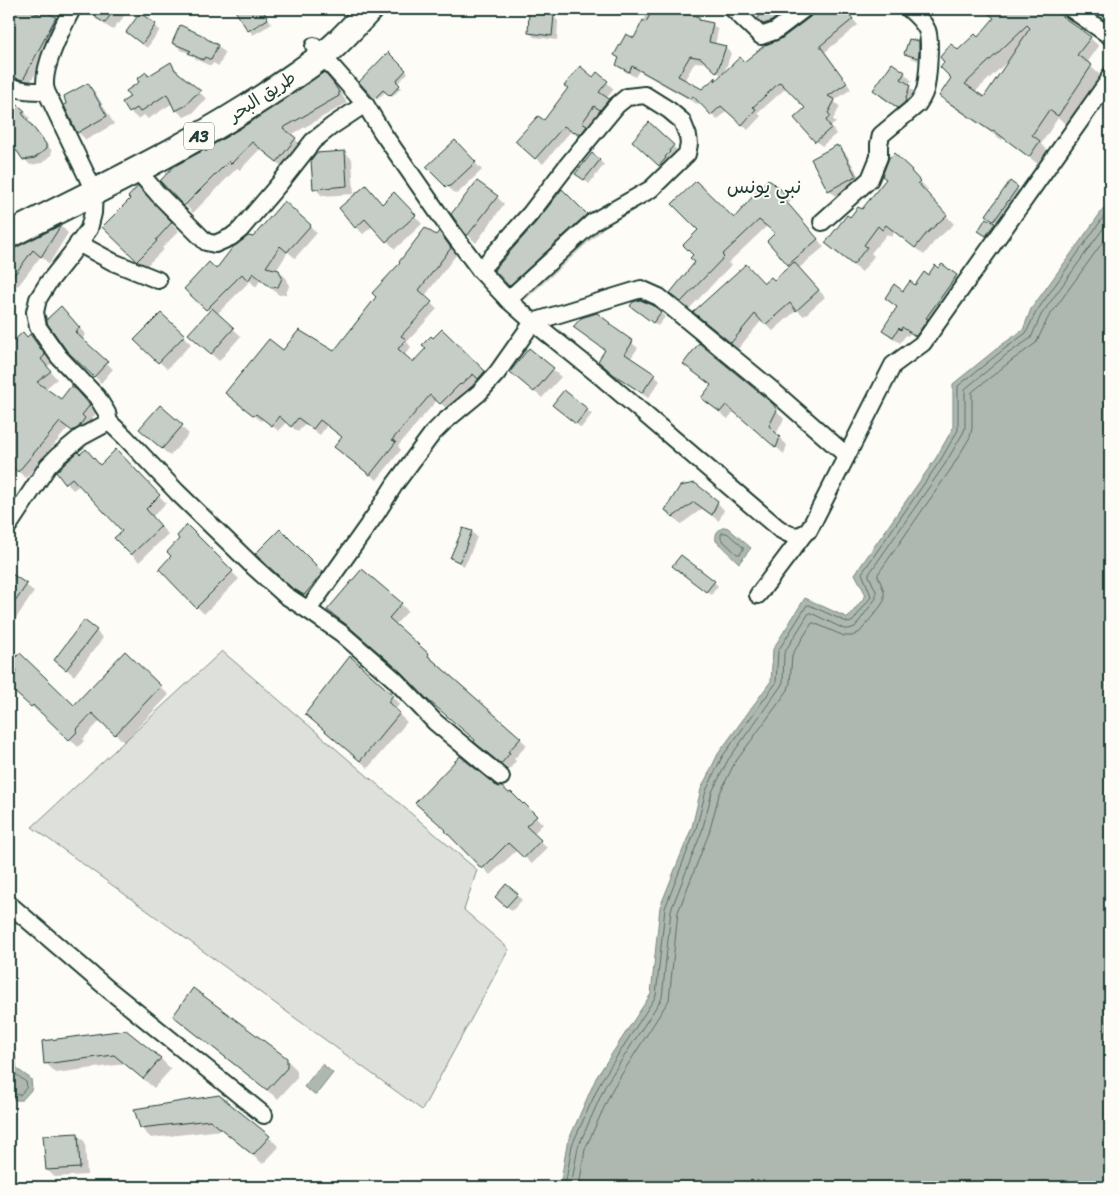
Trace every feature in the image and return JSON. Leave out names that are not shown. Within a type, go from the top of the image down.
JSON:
[{"type":"highway","name":"طريق البحر","points":[[9,221],[92,186],[137,170],[232,117],[268,94],[318,51],[325,38],[356,9]]},
{"type":"highway","name":"طريق البحر","points":[[9,235],[318,51],[333,47],[370,9]]},
{"type":"street","points":[[72,9],[46,69],[44,82],[46,92],[92,186],[93,213],[86,233],[41,292],[36,304],[38,327],[59,357],[100,401],[107,413],[109,422],[176,492],[285,595],[341,634],[388,673],[435,722],[501,777]]},
{"type":"street","points":[[733,9],[761,36],[775,31],[804,9]]},
{"type":"street","points":[[822,222],[870,179],[879,157],[881,135],[918,104],[922,98],[926,85],[930,40],[925,26],[909,9]]},
{"type":"street","points":[[1071,9],[1110,36]]},
{"type":"street","points":[[318,51],[365,104],[427,199],[480,270],[508,300],[778,528],[793,536],[804,534]]},
{"type":"street","points":[[758,595],[809,530],[893,365],[923,343],[1110,76]]},
{"type":"street","points":[[9,86],[17,90],[46,92]]},
{"type":"street","points":[[480,270],[530,214],[617,105],[626,98],[645,95],[669,110],[682,121],[689,144],[687,154],[674,168],[651,189],[593,222],[508,300]]},
{"type":"street","points":[[137,170],[206,242],[215,244],[231,237],[246,225],[320,134],[365,104]]},
{"type":"street","points":[[78,243],[113,262],[158,280]]},
{"type":"street","points":[[308,610],[432,434],[479,393],[497,373],[533,322],[641,289],[659,297],[771,389],[846,455]]},
{"type":"street","points":[[9,525],[48,466],[81,437],[109,422]]},
{"type":"street","points":[[9,904],[108,989],[264,1115]]},
{"type":"shaded area","points":[[222,651],[477,870],[464,910],[509,949],[422,1110],[32,827]]},
{"type":"water","points":[[1110,200],[1110,1187],[560,1187],[567,1144],[596,1078],[651,994],[660,907],[692,827],[701,789],[718,754],[771,681],[773,649],[805,598],[848,618],[866,595],[855,574],[936,458],[953,428],[953,384],[1023,330],[1031,309]]},
{"type":"water","points":[[725,527],[751,548],[739,563],[716,541],[717,532]]},
{"type":"water","points":[[9,1046],[14,1050],[17,1069],[31,1079],[32,1089],[22,1100],[15,1100],[9,1096]]},
{"type":"water","points":[[322,1064],[333,1073],[316,1095],[304,1087]]},
{"type":"building","points":[[17,9],[27,9],[38,14],[41,9],[56,17],[23,80],[9,76],[9,24]]},
{"type":"building","points":[[101,9],[114,9],[105,23],[96,18]]},
{"type":"building","points":[[234,9],[262,9],[268,19],[248,31]]},
{"type":"building","points":[[653,9],[677,9],[676,11],[699,17],[699,20],[713,23],[709,42],[726,46],[717,73],[701,58],[690,56],[678,76],[702,89],[716,77],[715,81],[740,57],[744,62],[765,45],[781,39],[810,17],[814,9],[845,9],[853,19],[820,46],[847,83],[828,96],[835,100],[828,113],[831,116],[826,120],[831,128],[815,142],[794,118],[805,108],[780,82],[753,107],[756,109],[742,125],[721,106],[711,115],[693,96],[691,99],[632,66],[629,72],[616,65],[619,58],[614,55],[626,34],[634,38],[643,20],[646,22]]},
{"type":"building","points":[[767,9],[788,9],[770,22],[763,24],[757,19]]},
{"type":"building","points":[[983,9],[1052,9],[1091,37],[1077,55],[1092,65],[1058,116],[1049,110],[1032,135],[1040,141],[1029,157],[993,130],[992,132],[939,96],[951,78],[940,67],[944,62],[940,57],[951,44],[958,50],[975,34],[978,37],[994,18]],"holes":[[[1027,25],[1030,28],[984,97],[965,84]]]},
{"type":"building","points":[[1088,9],[1110,9],[1110,24],[1097,15]]},
{"type":"building","points":[[529,12],[554,15],[552,36],[528,33]]},
{"type":"building","points":[[140,13],[156,24],[142,44],[126,32]]},
{"type":"building","points":[[180,25],[218,45],[211,60],[205,57],[203,60],[188,53],[191,51],[172,43]]},
{"type":"building","points":[[909,39],[919,41],[918,58],[904,54]]},
{"type":"building","points":[[388,52],[406,70],[396,81],[400,85],[390,96],[383,90],[374,99],[359,82]]},
{"type":"building","points":[[171,62],[175,70],[201,91],[185,106],[175,111],[167,94],[140,112],[137,108],[129,113],[122,102],[130,97],[126,91],[139,82],[137,79],[146,72],[148,76]]},
{"type":"building","points":[[892,63],[905,72],[901,79],[910,85],[905,102],[898,108],[873,90]]},
{"type":"building","points":[[580,66],[593,77],[597,72],[608,81],[599,92],[609,99],[600,110],[594,106],[582,123],[587,126],[580,135],[564,126],[535,159],[515,141],[538,116],[544,120],[568,88],[564,86]]},
{"type":"building","points":[[324,72],[339,92],[339,96],[283,128],[296,138],[277,162],[252,142],[231,164],[229,161],[184,206],[160,181],[174,166],[204,150],[206,152],[214,144],[257,118]]},
{"type":"building","points":[[88,83],[107,116],[77,133],[64,105],[66,104],[64,96]]},
{"type":"building","points":[[9,97],[13,98],[12,100],[25,111],[22,113],[46,144],[46,149],[35,158],[23,160],[9,143]]},
{"type":"building","points":[[649,122],[674,145],[659,166],[632,141]]},
{"type":"building","points":[[455,140],[476,162],[449,187],[446,187],[426,167]]},
{"type":"building","points":[[837,145],[838,147],[840,146],[856,176],[828,191],[811,159]]},
{"type":"building","points":[[345,151],[347,186],[313,189],[311,160],[316,153]]},
{"type":"building","points":[[592,153],[600,160],[584,180],[575,174]]},
{"type":"building","points":[[894,153],[912,170],[920,181],[918,183],[947,215],[926,234],[915,248],[886,225],[882,230],[878,226],[864,245],[867,247],[853,265],[825,243],[847,215],[850,217],[858,207],[862,209],[886,179],[882,176],[889,158]]},
{"type":"building","points":[[768,179],[785,193],[781,198],[818,239],[788,265],[767,241],[775,233],[759,220],[722,255],[724,257],[681,302],[670,293],[695,262],[690,258],[693,255],[683,245],[698,230],[672,204],[696,181],[734,218]]},
{"type":"building","points":[[477,181],[498,196],[467,236],[451,214]]},
{"type":"building","points":[[1010,181],[1018,187],[994,221],[986,215]]},
{"type":"building","points":[[366,185],[382,204],[394,192],[416,215],[386,242],[365,219],[355,228],[339,208]]},
{"type":"building","points":[[138,186],[172,222],[157,241],[137,261],[102,227],[130,199],[128,197]]},
{"type":"building","points":[[562,189],[587,214],[509,286],[494,270]]},
{"type":"building","points":[[284,201],[311,225],[287,252],[280,246],[266,267],[279,270],[282,278],[278,287],[271,288],[253,273],[248,281],[242,274],[206,310],[184,289],[209,262],[216,269],[233,247],[248,236],[253,237]]},
{"type":"building","points":[[986,218],[995,223],[986,236],[978,231]]},
{"type":"building","points":[[61,225],[41,257],[33,250],[9,282],[9,249],[15,248]]},
{"type":"building","points":[[425,228],[436,235],[439,231],[451,248],[419,290],[432,302],[401,336],[406,339],[398,349],[413,362],[426,348],[422,345],[442,329],[485,371],[478,379],[473,374],[440,404],[430,395],[392,440],[396,442],[370,475],[334,447],[342,437],[320,420],[313,429],[298,418],[291,427],[279,416],[272,426],[256,414],[254,416],[225,393],[269,339],[283,350],[299,330],[334,351],[376,297],[372,293],[400,263]]},
{"type":"building","points":[[794,262],[819,290],[796,311],[790,303],[765,325],[755,314],[731,343],[693,312],[746,264],[764,283],[771,277],[774,280]]},
{"type":"building","points":[[942,264],[957,275],[926,318],[928,319],[916,336],[902,327],[901,330],[899,328],[893,337],[882,330],[897,307],[885,298],[894,284],[903,291],[910,281],[915,285],[924,272],[928,275],[935,265],[938,268]]},
{"type":"building","points":[[640,300],[654,306],[661,312],[653,323],[630,306],[633,302]]},
{"type":"building","points":[[61,306],[80,328],[75,332],[108,362],[94,377],[67,351],[47,323],[47,319]]},
{"type":"building","points":[[212,308],[234,328],[211,354],[188,334]]},
{"type":"building","points":[[161,313],[185,335],[158,363],[134,340]]},
{"type":"building","points":[[597,313],[633,341],[625,354],[655,374],[642,393],[613,374],[598,361],[605,350],[573,327],[581,318]]},
{"type":"building","points":[[23,332],[27,337],[30,334],[45,355],[41,359],[51,371],[37,382],[61,399],[71,386],[90,405],[82,415],[85,418],[78,428],[72,431],[60,422],[18,472],[9,464],[9,345]]},
{"type":"building","points":[[699,343],[773,404],[777,410],[769,426],[780,437],[776,448],[726,405],[720,412],[701,398],[711,385],[683,364]]},
{"type":"building","points":[[529,348],[554,368],[534,392],[510,372]]},
{"type":"building","points":[[564,390],[588,409],[576,424],[552,405]]},
{"type":"building","points":[[160,405],[183,425],[162,449],[139,429]]},
{"type":"building","points":[[86,449],[100,465],[116,449],[160,495],[146,509],[161,526],[131,555],[114,538],[122,531],[72,478],[65,484],[56,472],[78,452],[80,454]]},
{"type":"building","points":[[695,483],[718,501],[712,515],[694,502],[673,517],[665,510],[680,486]]},
{"type":"building","points":[[187,525],[233,571],[196,608],[159,569],[171,556],[167,552],[179,539],[177,536]]},
{"type":"building","points":[[463,528],[472,531],[459,562],[450,558]]},
{"type":"building","points":[[280,529],[323,572],[304,595],[291,587],[255,554]]},
{"type":"building","points":[[681,555],[715,581],[706,592],[672,566]]},
{"type":"building","points":[[362,569],[402,603],[389,618],[429,654],[428,656],[521,738],[508,752],[510,753],[501,764],[428,700],[401,672],[327,610]]},
{"type":"building","points":[[9,572],[27,584],[9,611]]},
{"type":"building","points":[[84,620],[97,630],[66,670],[54,660]]},
{"type":"building","points":[[125,651],[161,686],[115,735],[92,713],[69,740],[33,705],[31,707],[9,687],[9,680],[17,670],[10,663],[20,653],[74,705]]},
{"type":"building","points":[[350,656],[393,695],[388,702],[400,713],[360,761],[305,714]]},
{"type":"building","points":[[460,756],[495,785],[502,787],[509,793],[511,792],[537,816],[526,826],[541,840],[524,858],[508,843],[482,869],[446,830],[415,803]]},
{"type":"building","points":[[506,884],[518,894],[506,907],[495,897]]},
{"type":"building","points":[[193,988],[287,1058],[287,1068],[267,1090],[173,1016]]},
{"type":"building","points":[[126,1030],[161,1058],[143,1079],[114,1055],[44,1064],[42,1041]]},
{"type":"building","points":[[219,1095],[270,1136],[253,1155],[210,1120],[140,1128],[134,1109]]},
{"type":"building","points":[[78,1133],[80,1168],[46,1170],[43,1135]]},
{"type":"district","name":"نبي يونس","points":[[764,186]]}]
